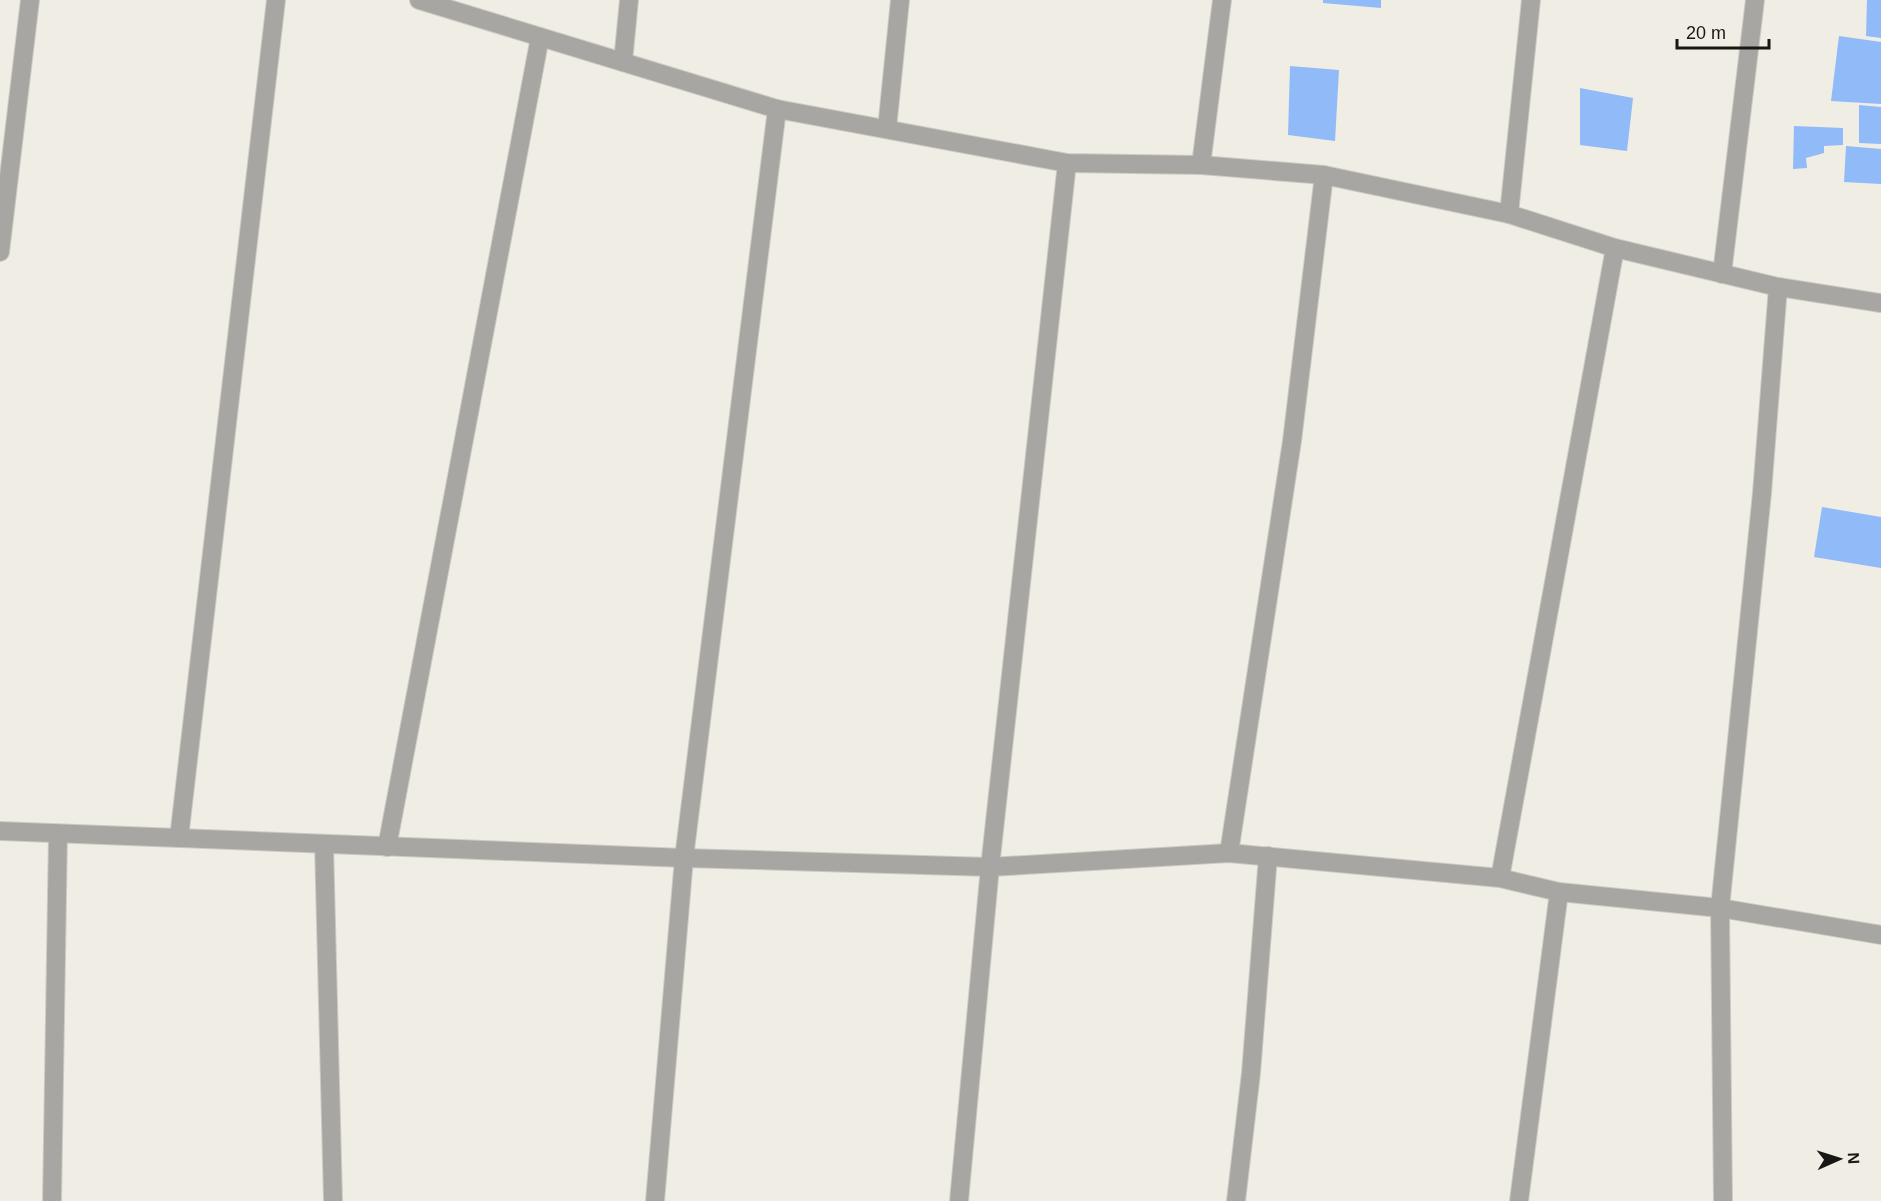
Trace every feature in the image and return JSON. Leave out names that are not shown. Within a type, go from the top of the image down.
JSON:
[{"type":"street","points":[[0,252],[30,0]]},
{"type":"street","points":[[179,838],[276,0]]},
{"type":"street","points":[[419,0],[777,108],[1067,162],[1201,165],[1324,175],[1509,214],[1615,248],[1722,274],[1779,287],[1881,303]]},
{"type":"street","points":[[623,62],[629,0]]},
{"type":"street","points":[[887,129],[900,0]]},
{"type":"street","points":[[1201,165],[1222,0]]},
{"type":"street","points":[[1509,214],[1531,0]]},
{"type":"street","points":[[1722,274],[1755,0]]},
{"type":"street","points":[[387,847],[540,37]]},
{"type":"street","points":[[655,1201],[684,858],[777,108]]},
{"type":"street","points":[[959,1201],[990,867],[1067,162]]},
{"type":"street","points":[[1229,853],[1292,441],[1324,175]]},
{"type":"street","points":[[1500,878],[1615,248]]},
{"type":"street","points":[[1723,1201],[1720,908],[1762,493],[1779,287]]},
{"type":"street","points":[[0,831],[684,858],[990,867],[1229,853],[1500,878],[1559,892],[1720,908],[1881,934]]},
{"type":"street","points":[[52,1201],[58,834]]},
{"type":"street","points":[[324,844],[333,1201]]},
{"type":"street","points":[[1236,1201],[1251,1072],[1268,856]]},
{"type":"street","points":[[1519,1201],[1559,892]]},
{"type":"building","points":[[1323,0],[1381,0],[1381,8],[1323,3]]},
{"type":"building","points":[[1867,0],[1881,0],[1881,38],[1866,36]]},
{"type":"building","points":[[1839,36],[1881,42],[1881,104],[1831,101]]},
{"type":"building","points":[[1290,66],[1339,70],[1335,141],[1288,135]]},
{"type":"building","points":[[1580,88],[1633,98],[1627,151],[1580,145]]},
{"type":"building","points":[[1859,105],[1881,107],[1881,144],[1859,143]]},
{"type":"building","points":[[1794,126],[1843,128],[1843,145],[1824,146],[1824,153],[1806,158],[1807,168],[1793,169]]},
{"type":"building","points":[[1846,146],[1881,149],[1881,184],[1844,182]]},
{"type":"building","points":[[1822,507],[1881,517],[1881,568],[1814,557]]}]
